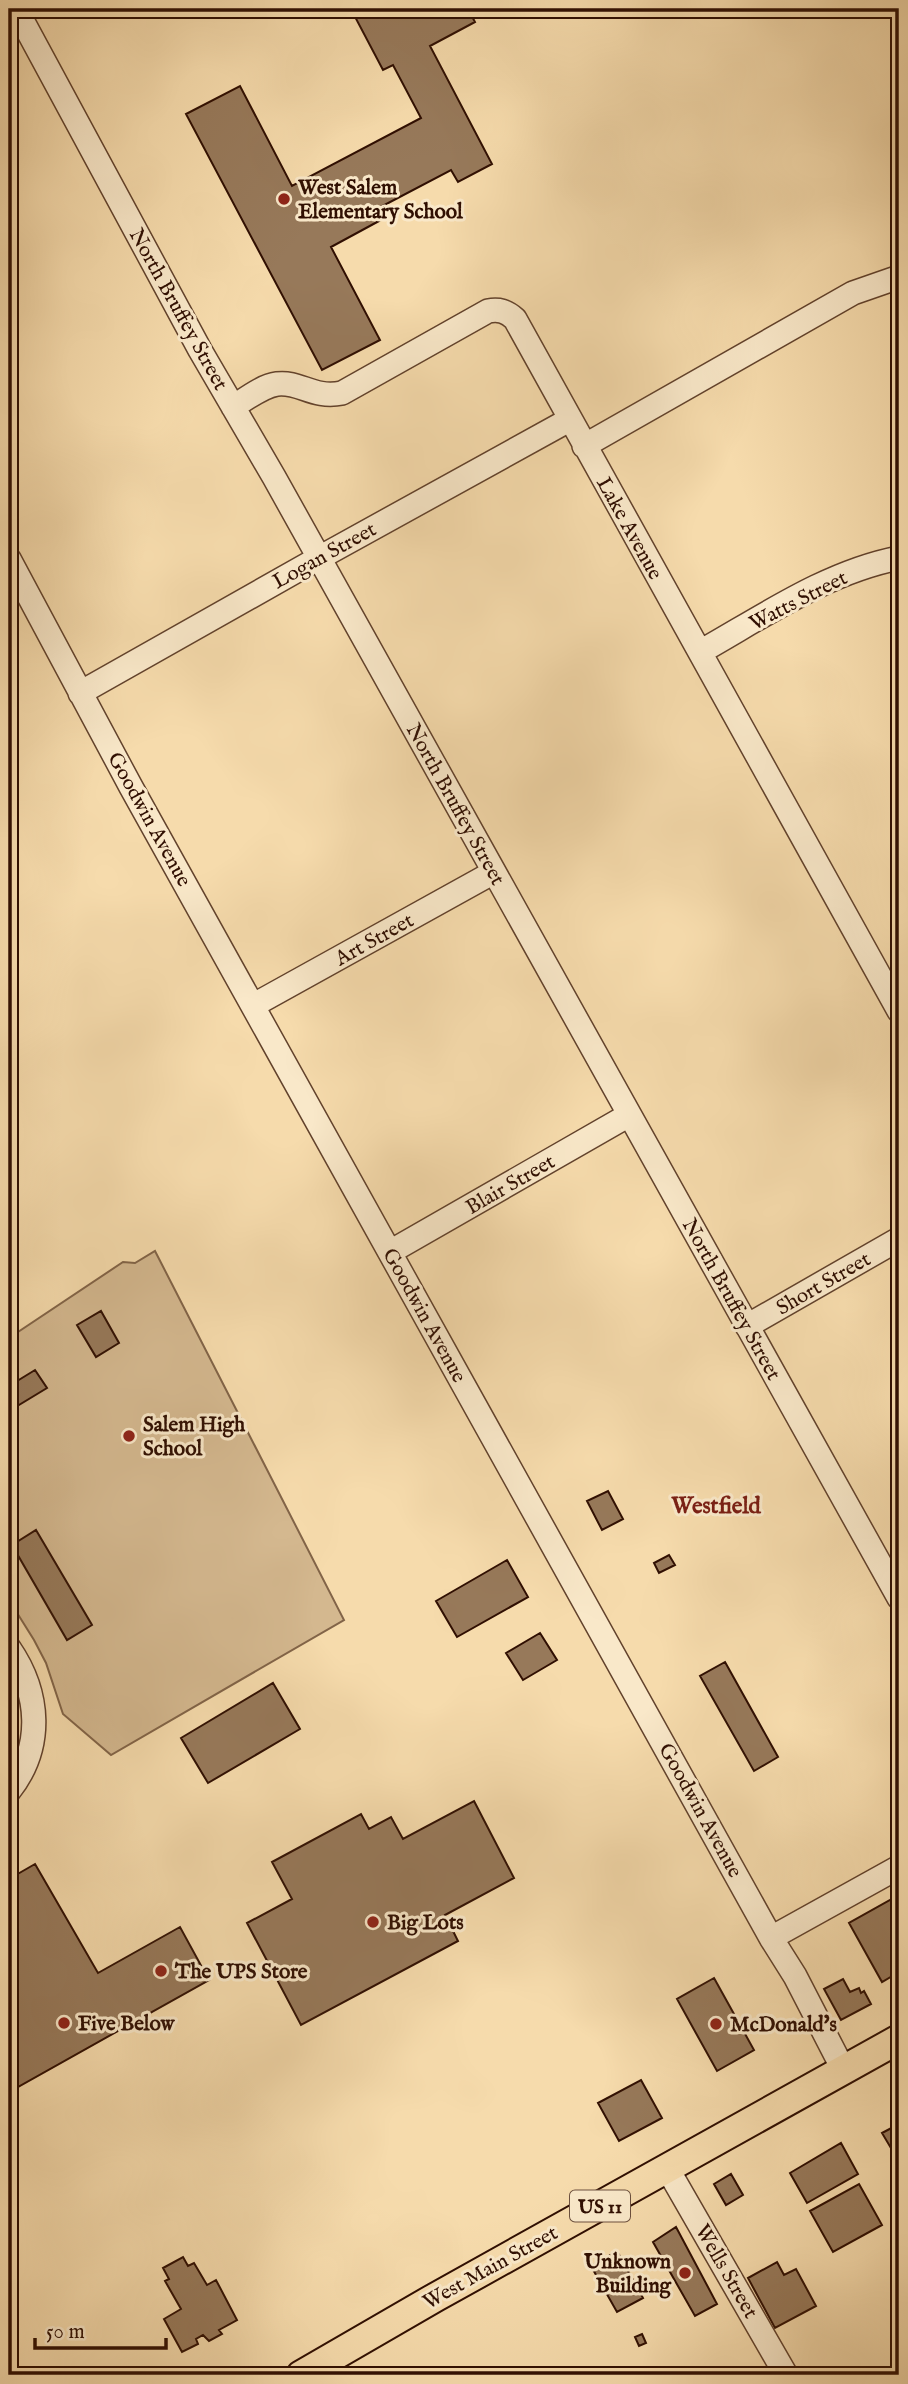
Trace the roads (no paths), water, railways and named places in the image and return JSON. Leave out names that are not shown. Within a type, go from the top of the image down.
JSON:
[{"type":"main road","name":"West Main Street","points":[[301,2375],[899,2039]]},
{"type":"street","name":"North Bruffey Street","points":[[16,9],[187,326],[899,1598]]},
{"type":"street","points":[[584,446],[853,293],[899,277]]},
{"type":"street","name":"Lake Avenue","points":[[233,407],[277,384],[289,384],[317,394],[342,393],[488,311],[507,312],[515,319],[899,1011]]},
{"type":"street","name":"Logan Street","points":[[80,693],[569,420]]},
{"type":"street","name":"Watts Street","points":[[700,652],[832,579],[865,566],[899,558]]},
{"type":"street","name":"Goodwin Avenue","points":[[9,559],[80,693],[771,1938],[795,1976],[844,2069]]},
{"type":"street","name":"Art Street","points":[[254,1005],[494,872]]},
{"type":"street","name":"Blair Street","points":[[390,1252],[629,1115]]},
{"type":"street","name":"Short Street","points":[[747,1326],[899,1239]]},
{"type":"street","points":[[9,1648],[27,1680],[35,1723],[32,1746],[24,1768],[9,1791]]},
{"type":"street","points":[[771,1938],[899,1867]]},
{"type":"street","name":"Wells Street","points":[[667,2168],[786,2375]]},
{"type":"place","name":"West Salem Elementary School","points":[[284,199]]},
{"type":"place","name":"Salem High School","points":[[129,1436]]},
{"type":"place","name":"Big Lots","points":[[373,1922]]},
{"type":"place","name":"The UPS Store","points":[[161,1971]]},
{"type":"place","name":"Five Below","points":[[64,2023]]},
{"type":"place","name":"McDonald's","points":[[716,2024]]},
{"type":"place","name":"Unknown Building","points":[[685,2273]]},
{"type":"district","name":"Westfield","points":[[716,1505]]}]
